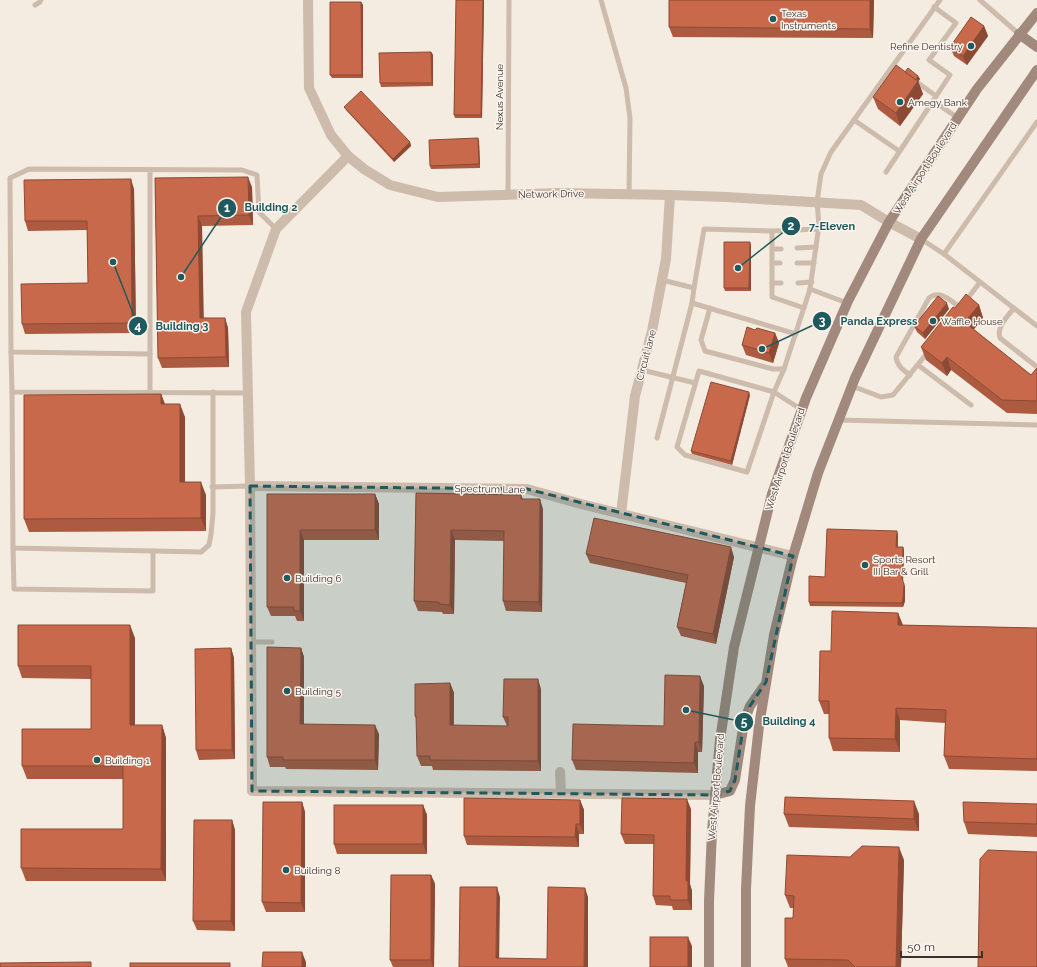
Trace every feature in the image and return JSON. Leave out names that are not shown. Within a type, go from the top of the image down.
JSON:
[{"type":"main road","name":"West Airport Boulevard","points":[[709,967],[709,902],[712,831],[720,740],[734,647],[772,494],[802,410],[847,303],[889,222],[976,89],[1037,13]]},
{"type":"main road","points":[[1019,34],[1037,47]]},
{"type":"main road","points":[[746,967],[746,889],[750,806],[759,726],[774,635],[793,556],[818,473],[852,386],[921,239],[1037,70]]},
{"type":"main road","points":[[715,795],[730,791],[735,780],[744,722],[750,706],[766,682]]},
{"type":"street","name":"Network Drive","points":[[308,0],[309,88],[331,135],[348,156],[364,169],[390,185],[438,197],[560,193],[726,196],[861,205],[921,239]]},
{"type":"street","points":[[348,156],[276,229],[246,312],[250,486],[252,791],[715,795]]},
{"type":"street","name":"Circuit lane","points":[[621,514],[635,396],[652,332],[666,259],[670,195]]},
{"type":"street","name":"Spectrum Lane","points":[[250,486],[527,489],[621,514],[793,556]]},
{"type":"street","points":[[560,772],[561,793]]},
{"type":"lane","points":[[35,4],[41,0]]},
{"type":"lane","name":"Nexus Avenue","points":[[508,195],[509,0]]},
{"type":"lane","points":[[601,0],[626,88],[630,118],[629,195]]},
{"type":"lane","points":[[802,410],[774,392],[699,371],[677,447],[685,455],[747,472],[774,392],[796,334],[812,282],[818,229],[817,202],[821,174],[831,152],[940,0]]},
{"type":"lane","points":[[980,0],[1019,34]]},
{"type":"lane","points":[[886,172],[950,75],[930,60],[956,23],[934,7]]},
{"type":"lane","points":[[893,65],[899,70]]},
{"type":"lane","points":[[918,83],[936,96]]},
{"type":"lane","points":[[933,101],[958,118]]},
{"type":"lane","points":[[854,120],[900,151]]},
{"type":"lane","points":[[944,254],[1037,122]]},
{"type":"lane","points":[[153,551],[153,591],[14,589],[10,178],[29,169],[242,170],[257,175],[259,212],[276,229]]},
{"type":"lane","points":[[150,170],[150,392]]},
{"type":"lane","points":[[657,438],[692,303],[704,229],[772,231],[818,229]]},
{"type":"lane","points":[[772,231],[772,297],[804,308]]},
{"type":"lane","points":[[921,239],[944,254],[1037,326]]},
{"type":"lane","points":[[797,248],[816,247]]},
{"type":"lane","points":[[772,249],[781,248]]},
{"type":"lane","points":[[772,263],[780,264]]},
{"type":"lane","points":[[797,263],[814,263]]},
{"type":"lane","points":[[662,280],[694,288]]},
{"type":"lane","points":[[798,282],[812,282]]},
{"type":"lane","points":[[956,314],[980,282]]},
{"type":"lane","points":[[772,283],[781,283]]},
{"type":"lane","points":[[810,289],[847,303]]},
{"type":"lane","points":[[910,375],[896,363],[896,357],[929,298],[937,294],[941,295],[961,308]]},
{"type":"lane","points":[[692,303],[796,334]]},
{"type":"lane","points":[[710,308],[701,340],[705,351],[773,369],[784,369]]},
{"type":"lane","points":[[1014,308],[999,331],[1000,338],[1037,367]]},
{"type":"lane","points":[[852,386],[881,397],[893,395],[932,346]]},
{"type":"lane","points":[[11,352],[150,354]]},
{"type":"lane","points":[[918,364],[971,405]]},
{"type":"lane","points":[[642,370],[695,383]]},
{"type":"lane","points":[[12,392],[248,393]]},
{"type":"lane","points":[[13,548],[201,552],[209,545],[213,513],[213,392]]},
{"type":"lane","points":[[839,420],[1037,425]]},
{"type":"lane","points":[[212,487],[250,486]]},
{"type":"lane","points":[[251,642],[272,642]]},
{"type":"highlighted area","points":[[250,486],[527,489],[793,556],[766,682],[750,706],[744,722],[735,780],[730,791],[715,795],[252,791]]},
{"type":"building","points":[[456,0],[483,0],[481,115],[454,115]]},
{"type":"building","name":"Texas Instruments","points":[[669,0],[870,0],[870,29],[669,27]]},
{"type":"building","points":[[330,2],[361,2],[362,75],[330,75]]},
{"type":"building","points":[[971,17],[984,26],[963,56],[950,47]]},
{"type":"building","points":[[431,52],[432,83],[380,83],[379,53]]},
{"type":"building","points":[[896,65],[918,81],[896,113],[873,97]]},
{"type":"building","points":[[908,68],[918,76],[916,80],[905,72]]},
{"type":"building","points":[[361,91],[410,142],[393,159],[344,107]]},
{"type":"building","points":[[478,138],[479,164],[430,166],[429,140]]},
{"type":"building","points":[[248,177],[249,215],[198,216],[200,318],[225,318],[226,357],[158,358],[155,178]]},
{"type":"building","points":[[131,179],[132,323],[22,324],[21,284],[88,283],[87,221],[25,221],[24,180]]},
{"type":"building","points":[[724,242],[750,242],[749,288],[724,288]]},
{"type":"building","points":[[966,294],[979,305],[968,318],[970,320],[967,324],[1031,375],[1037,368],[1037,401],[1002,400],[947,357],[942,363],[921,347],[953,307],[955,308]]},
{"type":"building","points":[[938,296],[947,303],[923,333],[914,326]]},
{"type":"building","points":[[747,327],[755,330],[757,328],[775,333],[769,353],[742,345]]},
{"type":"building","points":[[711,382],[749,392],[731,461],[691,451]]},
{"type":"building","points":[[161,394],[161,404],[180,404],[180,482],[201,482],[201,518],[24,519],[24,395]]},
{"type":"building","points":[[416,493],[521,495],[521,499],[540,499],[539,602],[503,601],[504,531],[451,530],[450,605],[439,604],[439,602],[414,601]]},
{"type":"building","name":"Building 6","points":[[267,494],[375,494],[375,530],[300,530],[300,611],[294,611],[294,607],[267,607]]},
{"type":"building","points":[[594,518],[731,547],[713,634],[677,627],[688,575],[586,554]]},
{"type":"building","name":"Sports Resort III Bar & Grill","points":[[827,529],[897,531],[896,547],[903,547],[902,579],[904,584],[902,603],[809,602],[809,576],[825,577]]},
{"type":"building","points":[[832,611],[898,613],[898,625],[1037,628],[1037,759],[944,756],[946,710],[896,708],[895,739],[829,738],[829,701],[819,701],[820,651],[831,651]]},
{"type":"building","name":"Building 1","points":[[18,625],[130,625],[130,725],[162,725],[161,869],[21,868],[21,829],[123,829],[123,766],[22,766],[22,729],[91,729],[91,666],[18,666]]},
{"type":"building","name":"Building 5","points":[[267,647],[301,648],[300,724],[375,725],[375,760],[283,760],[283,757],[267,757]]},
{"type":"building","points":[[231,648],[232,750],[196,750],[195,649]]},
{"type":"building","points":[[665,675],[700,676],[699,742],[695,742],[694,763],[572,760],[573,724],[664,726]]},
{"type":"building","points":[[504,679],[538,679],[538,761],[430,760],[430,756],[417,756],[415,684],[450,683],[450,725],[508,726],[508,717],[503,717]]},
{"type":"building","points":[[785,797],[914,801],[914,819],[784,814]]},
{"type":"building","points":[[464,798],[580,800],[580,824],[576,824],[575,837],[464,836]]},
{"type":"building","points":[[622,798],[687,799],[686,881],[688,881],[688,900],[670,900],[670,896],[653,896],[654,835],[621,834]]},
{"type":"building","name":"Building 8","points":[[263,802],[302,802],[301,903],[262,902]]},
{"type":"building","points":[[963,802],[1037,804],[1037,824],[964,822]]},
{"type":"building","points":[[334,805],[423,805],[423,844],[334,844]]},
{"type":"building","points":[[194,820],[232,820],[231,921],[193,921]]},
{"type":"building","points":[[862,846],[899,847],[896,967],[855,967],[848,960],[785,959],[785,918],[793,918],[794,896],[785,895],[787,855],[850,857]]},
{"type":"building","points":[[988,850],[1037,852],[1037,967],[978,967],[980,859]]},
{"type":"building","points":[[391,875],[431,875],[431,960],[390,960]]},
{"type":"building","points":[[460,887],[497,887],[496,958],[547,959],[548,887],[585,888],[584,967],[459,967]]},
{"type":"building","points":[[650,937],[688,937],[688,967],[650,967]]},
{"type":"building","points":[[263,952],[302,952],[302,967],[262,967]]},
{"type":"building","points":[[91,962],[91,967],[0,967],[0,963]]},
{"type":"building","points":[[130,963],[230,963],[230,967],[130,967]]},
{"type":"place","name":"Texas Instruments","points":[[773,19]]},
{"type":"place","name":"Refine Dentistry","points":[[971,46]]},
{"type":"place","name":"Amegy Bank","points":[[900,102]]},
{"type":"place","name":"Building 3","points":[[113,262]]},
{"type":"place","name":"7-Eleven","points":[[738,268]]},
{"type":"place","name":"Building 2","points":[[181,277]]},
{"type":"place","name":"Waffle House","points":[[933,321]]},
{"type":"place","name":"Panda Express","points":[[762,349]]},
{"type":"place","name":"Sports Resort III Bar & Grill","points":[[865,565]]},
{"type":"place","name":"Building 6","points":[[287,578]]},
{"type":"place","name":"Building 5","points":[[287,691]]},
{"type":"place","name":"Building 4","points":[[686,710]]},
{"type":"place","name":"Building 1","points":[[97,760]]},
{"type":"place","name":"Building 8","points":[[286,870]]}]
